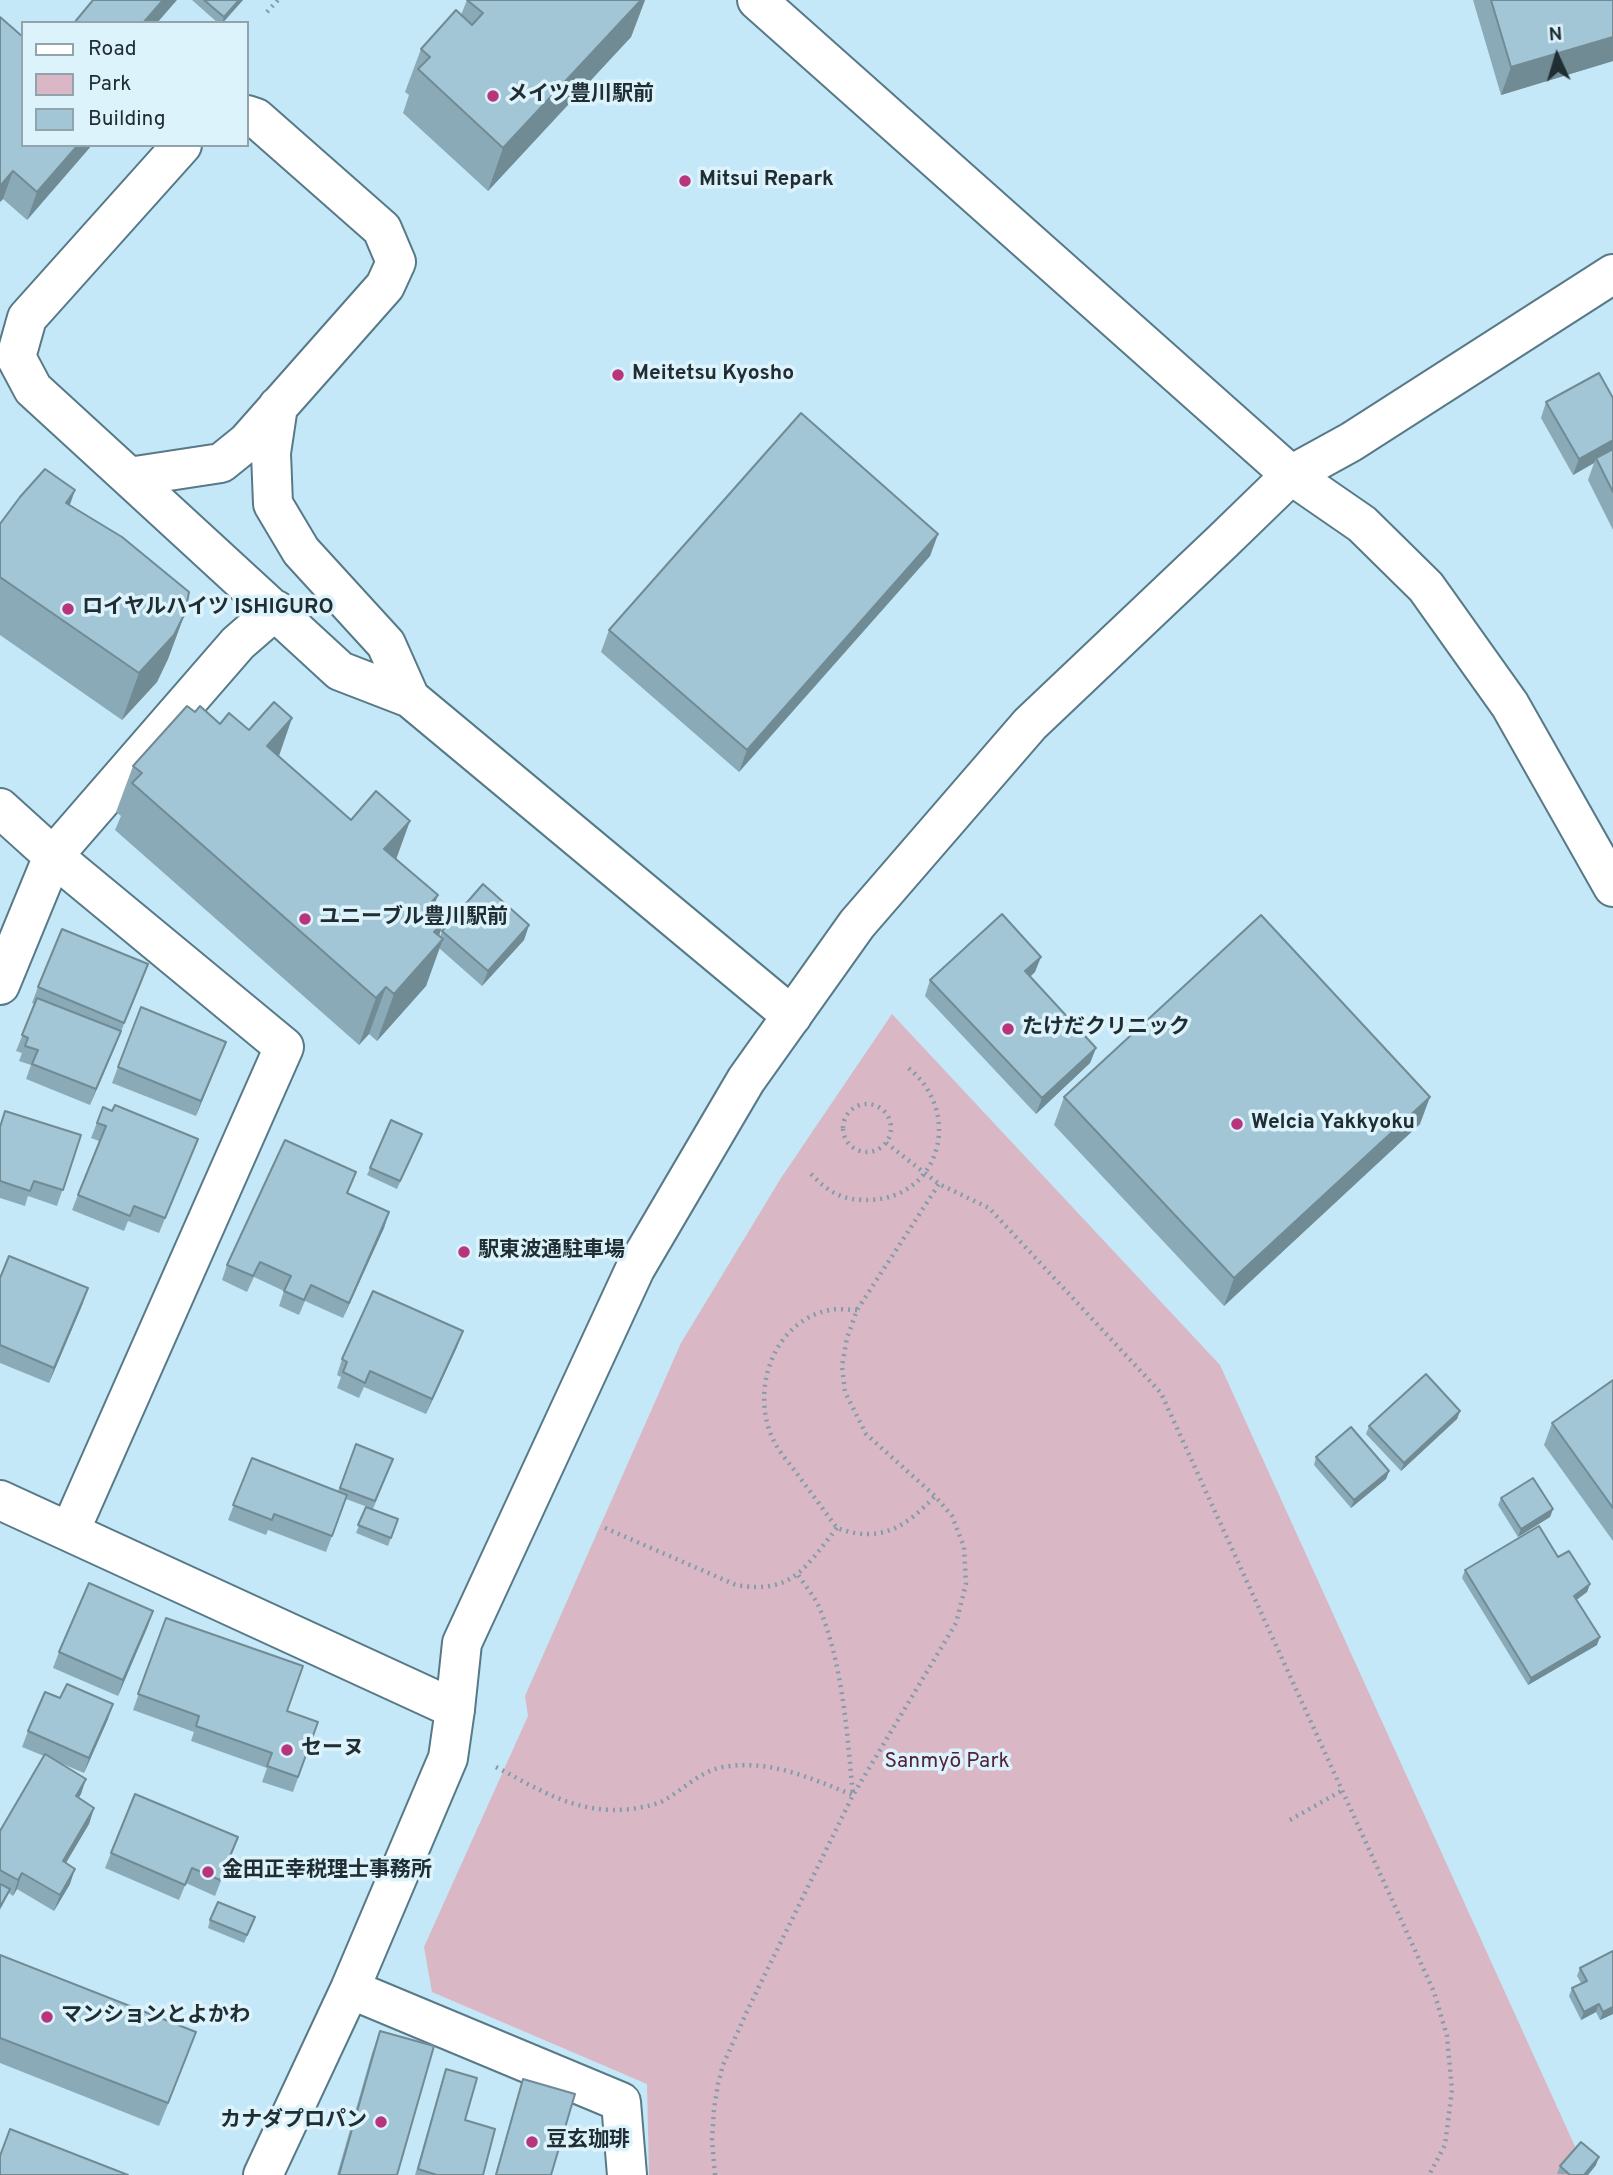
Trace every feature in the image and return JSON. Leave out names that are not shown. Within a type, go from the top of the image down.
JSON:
[{"type":"street","points":[[757,0],[1291,475],[1362,524],[1426,587],[1510,705],[1613,887]]},
{"type":"street","points":[[129,477],[221,463],[247,442],[385,286],[396,262],[382,229],[256,118],[248,115]]},
{"type":"street","points":[[180,147],[27,318],[16,357],[33,389],[340,671],[410,698],[792,1016]]},
{"type":"street","points":[[263,2175],[350,1989],[448,1758],[462,1643],[635,1269],[746,1080],[857,924],[1030,724],[1291,475],[1351,442],[1613,274]]},
{"type":"street","points":[[278,406],[271,453],[273,504],[301,551],[386,644],[410,698]]},
{"type":"street","points":[[0,985],[53,856],[239,643],[276,610]]},
{"type":"street","points":[[0,808],[53,856],[284,1047],[70,1531]]},
{"type":"street","points":[[0,1500],[455,1709]]},
{"type":"street","points":[[350,1989],[621,2102],[627,2175]]},
{"type":"path","points":[[267,12],[278,0]]},
{"type":"path","points":[[811,1174],[836,1194],[862,1200],[880,1200],[894,1195],[924,1173],[938,1144],[939,1116],[926,1085],[907,1067]]},
{"type":"path","points":[[868,1104],[883,1110],[890,1124],[886,1143],[876,1149],[864,1151],[857,1150],[848,1143],[843,1125],[852,1109],[868,1104]]},
{"type":"path","points":[[886,1143],[939,1184],[989,1208],[1161,1393],[1434,1992],[1447,2035],[1452,2091],[1445,2144],[1429,2175]]},
{"type":"path","points":[[715,2175],[712,2140],[714,2109],[723,2064],[853,1795],[956,1623],[966,1584],[964,1547],[952,1517],[935,1496],[866,1434],[845,1392],[842,1366],[846,1338],[857,1310],[939,1184]]},
{"type":"path","points":[[857,1310],[831,1309],[809,1318],[790,1331],[774,1353],[763,1396],[765,1413],[775,1444],[837,1528],[862,1535],[892,1530],[918,1514],[935,1496]]},
{"type":"path","points":[[605,1528],[736,1585],[752,1588],[779,1584],[798,1575],[837,1528]]},
{"type":"path","points":[[798,1575],[818,1606],[829,1640],[843,1701],[853,1795]]},
{"type":"path","points":[[485,1762],[558,1799],[606,1811],[643,1807],[659,1802],[719,1767],[745,1765],[773,1766],[853,1795]]},
{"type":"path","points":[[1290,1820],[1342,1790]]},
{"type":"green space","name":"Sanmyō Park","points":[[892,1014],[1220,1365],[1588,2175],[649,2175],[647,2084],[432,1992],[424,1947],[528,1716],[525,1696],[681,1343],[781,1178]]},
{"type":"building","points":[[93,0],[163,0],[145,21],[76,21]]},
{"type":"building","points":[[204,0],[239,0],[224,17]]},
{"type":"building","name":"メイツ豊川駅前","points":[[467,0],[641,0],[503,148],[418,69],[430,57],[421,49],[456,10],[472,25],[483,13]]},
{"type":"building","points":[[1491,0],[1613,0],[1613,37],[1511,67]]},
{"type":"building","points":[[0,17],[21,35],[21,147],[76,147],[37,192],[13,171],[0,186]]},
{"type":"building","points":[[1599,373],[1613,398],[1613,440],[1579,459],[1546,402]]},
{"type":"building","points":[[801,413],[938,534],[747,750],[609,630]]},
{"type":"building","points":[[1613,449],[1613,492],[1596,458]]},
{"type":"building","points":[[45,469],[75,490],[66,503],[122,537],[189,592],[185,613],[174,635],[139,673],[0,577],[0,524]]},
{"type":"building","points":[[274,702],[292,718],[267,746],[351,820],[376,791],[410,821],[384,849],[438,895],[428,906],[444,921],[434,932],[443,939],[394,994],[386,987],[376,998],[132,783],[142,773],[133,766],[187,706],[195,712],[200,706],[220,724],[229,713],[249,730]]},
{"type":"building","points":[[483,884],[529,925],[488,971],[442,931]]},
{"type":"building","name":"たけだクリニック","points":[[1002,914],[1041,957],[1025,971],[1096,1048],[1042,1098],[930,980]]},
{"type":"building","name":"Welcia Yakkyoku","points":[[1261,915],[1430,1097],[1234,1278],[1064,1097]]},
{"type":"building","points":[[62,929],[148,964],[124,1023],[38,987]]},
{"type":"building","points":[[37,998],[121,1031],[96,1089],[32,1064],[38,1050],[25,1046],[28,1038],[22,1035]]},
{"type":"building","points":[[141,1007],[226,1042],[201,1101],[118,1067]]},
{"type":"building","points":[[115,1105],[198,1139],[165,1218],[134,1206],[130,1216],[78,1195],[106,1126],[97,1123],[103,1107],[112,1111]]},
{"type":"building","points":[[5,1111],[81,1135],[63,1190],[34,1181],[30,1191],[0,1181],[0,1127]]},
{"type":"building","points":[[391,1120],[422,1134],[400,1181],[370,1168]]},
{"type":"building","points":[[285,1140],[356,1172],[347,1193],[389,1212],[349,1303],[311,1285],[304,1300],[284,1291],[291,1276],[260,1262],[253,1276],[227,1265]]},
{"type":"building","points":[[9,1256],[88,1288],[54,1368],[0,1345],[0,1278]]},
{"type":"building","points":[[373,1291],[463,1331],[432,1399],[370,1371],[365,1383],[343,1372],[347,1362],[342,1359]]},
{"type":"building","points":[[1426,1374],[1460,1411],[1404,1463],[1369,1426]]},
{"type":"building","points":[[1613,1380],[1613,1508],[1552,1423]]},
{"type":"building","points":[[1351,1427],[1389,1471],[1354,1500],[1316,1457]]},
{"type":"building","points":[[356,1444],[393,1459],[375,1501],[340,1488]]},
{"type":"building","points":[[252,1458],[347,1495],[332,1536],[274,1514],[272,1520],[233,1505]]},
{"type":"building","points":[[1533,1478],[1553,1509],[1521,1529],[1501,1498]]},
{"type":"building","points":[[366,1507],[398,1519],[391,1538],[358,1525]]},
{"type":"building","points":[[1539,1526],[1558,1557],[1569,1551],[1590,1584],[1574,1596],[1600,1637],[1531,1678],[1465,1570]]},
{"type":"building","points":[[89,1583],[153,1611],[123,1680],[59,1652]]},
{"type":"building","points":[[166,1618],[303,1666],[287,1711],[318,1722],[298,1777],[267,1766],[272,1753],[196,1726],[199,1716],[138,1694]]},
{"type":"building","points":[[67,1684],[113,1704],[89,1758],[28,1731],[45,1692],[60,1698]]},
{"type":"building","points":[[45,1754],[86,1779],[76,1796],[94,1808],[63,1861],[75,1869],[60,1895],[22,1873],[18,1880],[0,1870],[0,1831]]},
{"type":"building","points":[[135,1794],[238,1837],[220,1880],[192,1868],[185,1885],[111,1853]]},
{"type":"building","points":[[0,1884],[10,1889],[0,1907]]},
{"type":"building","points":[[218,1902],[255,1917],[247,1935],[210,1920]]},
{"type":"building","points":[[1613,1951],[1613,2007],[1603,2012],[1599,2004],[1584,2012],[1572,1988],[1587,1981],[1580,1968]]},
{"type":"building","name":"マンションとよかわ","points":[[0,1955],[196,2032],[168,2103],[0,2038]]},
{"type":"building","name":"カナダプロパン","points":[[380,2031],[434,2046],[397,2175],[339,2175]]},
{"type":"building","points":[[446,2069],[477,2078],[465,2120],[495,2129],[483,2175],[437,2175],[418,2169]]},
{"type":"building","name":"豆玄珈琲","points":[[523,2079],[575,2094],[551,2175],[496,2175]]},
{"type":"building","points":[[10,2129],[128,2175],[0,2175],[0,2156]]},
{"type":"building","points":[[1581,2142],[1599,2157],[1584,2175],[1570,2175],[1560,2166]]},
{"type":"place","name":"メイツ豊川駅前","points":[[493,96]]},
{"type":"place","name":"Mitsui Repark","points":[[685,181]]},
{"type":"place","name":"Meitetsu Kyosho","points":[[618,375]]},
{"type":"place","name":"ロイヤルハイツ ISHIGURO","points":[[68,609]]},
{"type":"place","name":"ユニーブル豊川駅前","points":[[305,919]]},
{"type":"place","name":"たけだクリニック","points":[[1008,1029]]},
{"type":"place","name":"Welcia Yakkyoku","points":[[1237,1124]]},
{"type":"place","name":"駅東波通駐車場","points":[[464,1252]]},
{"type":"place","name":"セーヌ","points":[[287,1750]]},
{"type":"place","name":"金田正幸税理士事務所","points":[[208,1872]]},
{"type":"place","name":"マンションとよかわ","points":[[47,2017]]},
{"type":"place","name":"カナダプロパン","points":[[381,2122]]},
{"type":"place","name":"豆玄珈琲","points":[[532,2142]]}]
